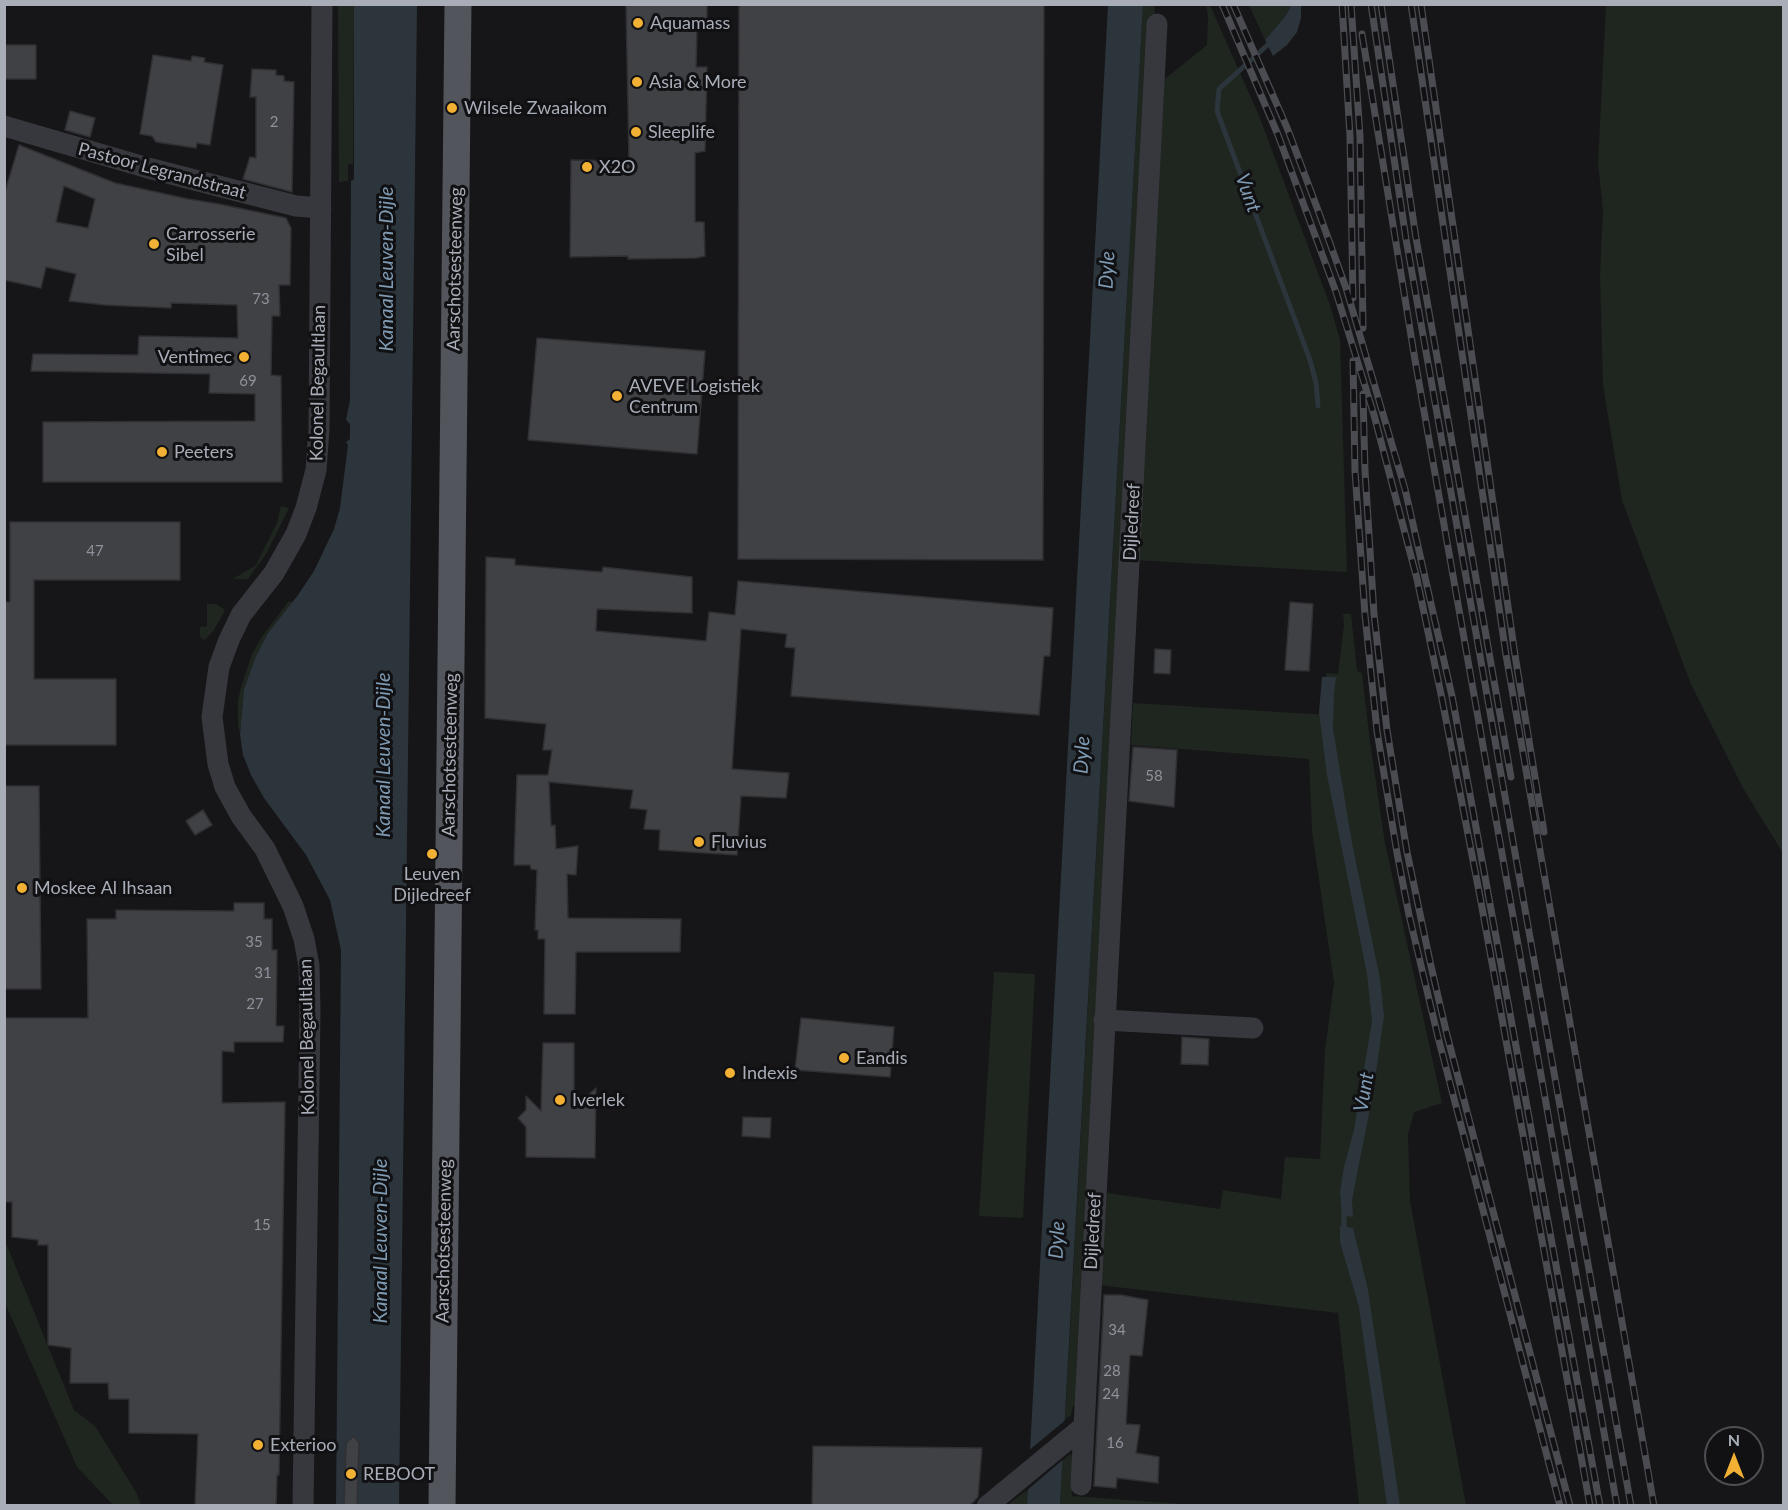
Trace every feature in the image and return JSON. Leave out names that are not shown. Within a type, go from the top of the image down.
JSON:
[{"type":"main road","name":"Aarschotsesteenweg","points":[[441,1506],[458,4]]},
{"type":"street","name":"Kolonel Begaultlaan","points":[[303,1506],[309,966],[304,939],[293,906],[265,849],[241,816],[225,787],[218,764],[212,717],[219,668],[229,640],[241,615],[274,573],[296,534],[316,470],[319,429],[322,4]]},
{"type":"street","name":"Dijledreef","points":[[1081,1485],[1157,24]]},
{"type":"street","name":"Pastoor Legrandstraat","points":[[4,126],[160,171],[296,206],[321,208]]},
{"type":"street","points":[[1104,1020],[1253,1028]]},
{"type":"street","points":[[987,1506],[1017,1481],[1082,1434]]},
{"type":"shaded area","points":[[338,5],[354,5],[353,164],[348,164],[348,181],[339,182]]},
{"type":"shaded area","points":[[1143,5],[1155,5],[1076,1406],[1073,1406],[1071,1415],[1065,1420]]},
{"type":"shaded area","points":[[1206,5],[1210,5],[1260,118],[1330,305],[1340,340],[1347,572],[1134,560],[1161,82],[1207,45]]},
{"type":"shaded area","points":[[1249,5],[1291,5],[1287,14],[1265,40]]},
{"type":"shaded area","points":[[1606,5],[1783,5],[1783,853],[1744,790],[1690,682],[1622,500],[1603,385],[1600,276],[1603,210],[1598,163]]},
{"type":"shaded area","points":[[281,506],[289,508],[266,554],[248,579],[233,579],[256,565],[277,523]]},
{"type":"shaded area","points":[[289,601],[293,602],[268,633],[256,656],[244,689],[240,734],[238,700],[252,654]]},
{"type":"shaded area","points":[[207,604],[216,604],[225,610],[214,630],[205,640],[200,637],[200,627],[207,626]]},
{"type":"shaded area","points":[[1343,614],[1351,614],[1357,671],[1362,673],[1385,843],[1442,1103],[1414,1112],[1408,1134],[1410,1201],[1466,1505],[1359,1505],[1338,1313],[1099,1285],[1107,1193],[1220,1209],[1223,1190],[1281,1199],[1285,1157],[1320,1159],[1325,1050],[1334,983],[1312,831],[1309,759],[1131,745],[1133,703],[1328,715],[1326,673],[1338,674],[1344,625]]},
{"type":"shaded area","points":[[994,972],[1035,974],[1023,1218],[979,1216]]},
{"type":"shaded area","points":[[4,1238],[74,1410],[95,1426],[136,1492],[141,1505],[113,1505],[77,1467],[5,1303]]},
{"type":"shaded area","points":[[1070,1454],[1074,1457],[1072,1496],[1196,1505],[1060,1506],[1062,1461]]},
{"type":"shaded area","points":[[1028,1489],[1027,1505],[1010,1506],[1010,1503]]},
{"type":"water","name":"Kanaal Leuven-Dijle","points":[[354,5],[417,5],[399,1505],[336,1506],[341,950],[330,900],[306,855],[264,798],[251,775],[243,755],[240,734],[244,689],[256,656],[268,633],[314,571],[334,529],[340,508],[348,445],[346,442],[350,439],[350,424],[346,420],[350,400]]},
{"type":"water","name":"Dyle","points":[[1108,5],[1143,5],[1060,1505],[1027,1506]]},
{"type":"water","points":[[1291,5],[1301,5],[1301,18],[1297,32],[1287,45],[1273,56],[1265,40],[1287,14]]},
{"type":"water","points":[[1322,677],[1336,677],[1333,729],[1352,843],[1380,979],[1384,1016],[1373,1093],[1352,1200],[1353,1217],[1342,1215],[1340,1192],[1354,1130],[1372,1021],[1367,974],[1327,775],[1319,712]]},
{"type":"water","points":[[1340,1226],[1353,1228],[1368,1290],[1400,1505],[1387,1505],[1359,1307],[1340,1242]]},
{"type":"pier","points":[[1068,1418],[1065,1458],[1025,1492],[1027,1452]]},
{"type":"building","points":[[626,4],[707,4],[707,28],[697,30],[696,67],[707,67],[705,151],[695,153],[695,222],[704,222],[705,256],[628,259],[628,256],[570,257],[571,160],[629,161]]},
{"type":"building","points":[[739,4],[1044,4],[1043,560],[738,559]]},
{"type":"building","points":[[4,45],[36,45],[36,79],[4,79]]},
{"type":"building","points":[[153,55],[191,61],[192,56],[205,58],[204,62],[223,65],[210,145],[197,143],[196,148],[156,142],[152,136],[140,134]]},
{"type":"building","points":[[252,69],[276,70],[276,75],[284,76],[284,81],[294,82],[292,192],[243,179],[250,157],[256,158],[256,97],[250,97]]},
{"type":"building","points":[[70,111],[95,118],[90,137],[65,130]]},
{"type":"building","points":[[19,145],[115,183],[286,218],[291,228],[290,285],[279,285],[280,316],[272,316],[271,375],[281,376],[282,482],[43,482],[43,422],[255,421],[255,394],[209,393],[210,374],[31,371],[33,354],[138,355],[139,336],[238,338],[237,305],[171,303],[171,308],[69,301],[76,274],[46,267],[41,288],[4,280],[4,195]],"holes":[[[64,186],[95,199],[88,228],[56,222]]]},
{"type":"building","name":"AVEVE Logistiek Centrum","points":[[537,338],[705,351],[697,454],[528,440]]},
{"type":"building","points":[[10,522],[180,522],[180,580],[34,580],[34,679],[116,679],[116,745],[4,745],[4,602],[10,602]]},
{"type":"building","points":[[486,557],[515,559],[515,565],[602,572],[603,567],[692,577],[692,613],[597,609],[596,631],[706,641],[709,612],[735,615],[738,581],[1053,608],[1050,656],[1044,656],[1039,715],[791,696],[795,648],[785,647],[787,634],[741,629],[732,769],[789,773],[786,798],[741,796],[737,855],[659,850],[660,830],[644,829],[647,810],[630,808],[633,790],[549,782],[551,826],[555,825],[556,849],[578,846],[576,875],[567,874],[568,918],[681,919],[680,952],[576,952],[575,1014],[544,1014],[545,939],[538,939],[538,930],[535,930],[537,870],[531,869],[530,865],[514,865],[517,775],[548,775],[552,750],[543,750],[546,724],[485,718]]},
{"type":"building","points":[[1290,602],[1313,604],[1309,671],[1285,670]]},
{"type":"building","points":[[1155,649],[1171,650],[1170,674],[1154,673]]},
{"type":"building","points":[[1133,747],[1177,750],[1174,807],[1129,801]]},
{"type":"building","name":"Moskee Al Ihsaan","points":[[4,786],[39,786],[41,989],[4,989]]},
{"type":"building","points":[[203,810],[212,825],[195,835],[186,821]]},
{"type":"building","points":[[234,903],[264,903],[264,919],[272,919],[272,950],[277,950],[276,1026],[284,1026],[283,1042],[234,1042],[234,1052],[222,1051],[222,1103],[285,1102],[279,1475],[277,1475],[276,1506],[195,1506],[198,1434],[129,1433],[129,1399],[109,1399],[108,1383],[70,1383],[71,1348],[48,1345],[48,1245],[38,1245],[38,1240],[12,1237],[12,1202],[4,1202],[4,1018],[88,1018],[87,919],[116,919],[116,910],[234,911]]},
{"type":"building","name":"Eandis","points":[[801,1018],[894,1027],[890,1077],[795,1070]]},
{"type":"building","points":[[1182,1037],[1209,1039],[1208,1065],[1181,1064]]},
{"type":"building","name":"Iverlek","points":[[543,1043],[574,1043],[574,1108],[596,1088],[595,1158],[526,1157],[526,1127],[518,1118],[526,1110],[526,1096],[541,1111]]},
{"type":"building","points":[[743,1117],[771,1118],[770,1138],[742,1136]]},
{"type":"building","points":[[1104,1295],[1121,1295],[1148,1300],[1142,1356],[1130,1355],[1126,1424],[1140,1425],[1136,1453],[1159,1457],[1158,1483],[1117,1478],[1116,1488],[1094,1486]]},
{"type":"building","name":"REBOOT","points":[[354,1436],[359,1443],[357,1506],[344,1506],[346,1443]]},
{"type":"building","points":[[813,1446],[982,1448],[978,1497],[969,1506],[812,1506]]},
{"type":"waterway","name":"Vunt","points":[[1272,41],[1219,89],[1217,111],[1310,360],[1316,383],[1318,406]]},
{"type":"waterway","name":"Vunt","points":[[1344,1210],[1344,1233]]},
{"type":"railway","points":[[1222,4],[1278,135],[1336,292],[1374,415],[1417,579],[1481,902],[1590,1506]]},
{"type":"railway","points":[[1233,4],[1288,130],[1346,288],[1405,489],[1452,696],[1600,1506]]},
{"type":"railway","points":[[1342,4],[1350,136],[1353,298]]},
{"type":"railway","points":[[1351,4],[1360,136],[1363,328]]},
{"type":"railway","points":[[1371,4],[1406,239],[1631,1506]]},
{"type":"railway","points":[[1381,4],[1416,238],[1511,777]]},
{"type":"railway","points":[[1411,4],[1506,655],[1654,1506]]},
{"type":"railway","points":[[1421,4],[1515,655],[1544,832]]},
{"type":"railway","points":[[1362,34],[1415,360],[1617,1506]]},
{"type":"railway","points":[[1353,361],[1355,471],[1365,615],[1377,731],[1397,853],[1438,1037],[1560,1506]]},
{"type":"railway","points":[[1363,394],[1365,471],[1374,614],[1387,730],[1407,852],[1447,1035],[1570,1506]]},
{"type":"place","name":"Aquamass","points":[[638,23]]},
{"type":"place","name":"Asia & More","points":[[637,82]]},
{"type":"place","name":"Wilsele Zwaaikom","points":[[452,108]]},
{"type":"place","name":"Sleeplife","points":[[636,132]]},
{"type":"place","name":"X2O","points":[[587,167]]},
{"type":"place","name":"Carrosserie Sibel","points":[[154,244]]},
{"type":"place","name":"Ventimec","points":[[244,357]]},
{"type":"place","name":"AVEVE Logistiek Centrum","points":[[617,396]]},
{"type":"place","name":"Peeters","points":[[162,452]]},
{"type":"place","name":"Fluvius","points":[[699,842]]},
{"type":"place","name":"Leuven Dijledreef","points":[[432,854]]},
{"type":"place","name":"Moskee Al Ihsaan","points":[[22,888]]},
{"type":"place","name":"Eandis","points":[[844,1058]]},
{"type":"place","name":"Indexis","points":[[730,1073]]},
{"type":"place","name":"Iverlek","points":[[560,1100]]},
{"type":"place","name":"Exterioo","points":[[258,1445]]},
{"type":"place","name":"REBOOT","points":[[351,1474]]}]
